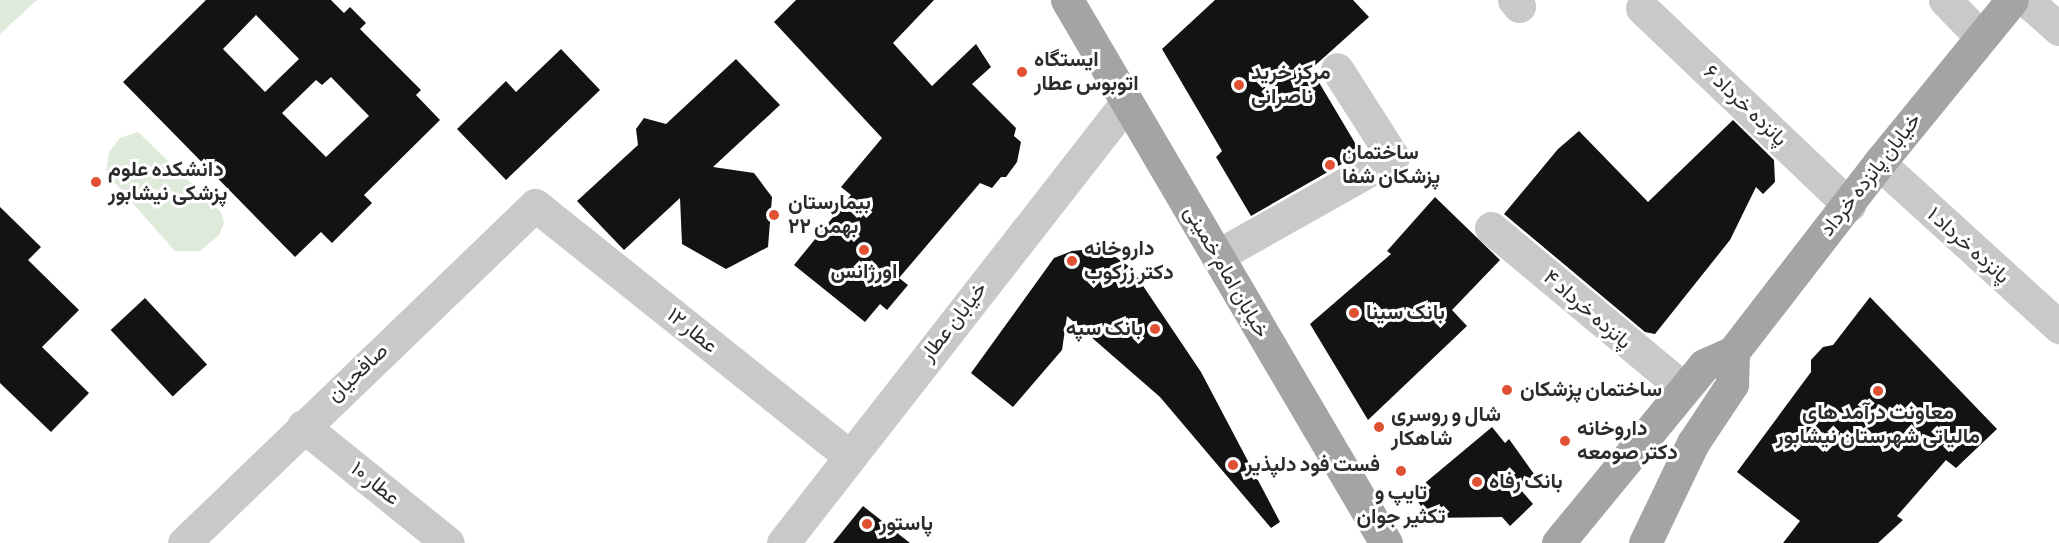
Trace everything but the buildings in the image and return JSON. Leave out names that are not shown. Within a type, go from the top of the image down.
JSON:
[{"type":"main road","name":"خیابان امام خمینی","points":[[1067,0],[1386,543]]},
{"type":"main road","name":"خیابان پانزده خرداد","points":[[1558,543],[1704,365],[1733,352],[1879,163],[2012,0]]},
{"type":"main road","points":[[1645,543],[1693,443],[1732,384],[1733,352]]},
{"type":"street","points":[[1945,0],[1980,37]]},
{"type":"street","points":[[2026,0],[2059,29]]},
{"type":"street","name":"پانزده خرداد ۶","points":[[1642,8],[1848,205]]},
{"type":"street","points":[[1217,256],[1393,157],[1337,69]]},
{"type":"street","name":"خیابان عطار","points":[[783,543],[1127,102]]},
{"type":"street","name":"پانزده خرداد ۱","points":[[1879,163],[2059,327]]},
{"type":"street","name":"عطار ۱۲","points":[[535,206],[849,456]]},
{"type":"street","name":"صافحیان","points":[[184,543],[303,426],[535,206]]},
{"type":"street","name":"پانزده خرداد ۴","points":[[1491,228],[1684,389]]},
{"type":"street","name":"عطار ۱۰","points":[[303,426],[448,543]]},
{"type":"green space","points":[[0,0],[37,0],[0,34]]},
{"type":"green space","points":[[138,132],[221,212],[224,223],[219,235],[200,251],[175,251],[106,173],[109,152],[120,138]]},
{"type":"place","name":"ایستگاه اتوبوس عطار","points":[[1022,72]]},
{"type":"place","name":"مرکز خرید ناصرانی","points":[[1239,85]]},
{"type":"place","name":"ساختمان پزشکان شفا","points":[[1330,165]]},
{"type":"place","name":"دانشکده علوم پزشکی نیشابور","points":[[96,182]]},
{"type":"place","name":"بیمارستان ۲۲ بهمن","points":[[774,215]]},
{"type":"place","name":"اورژانس","points":[[864,250]]},
{"type":"place","name":"داروخانه دکتر زرکوب","points":[[1072,261]]},
{"type":"place","name":"بانک سینا","points":[[1354,313]]},
{"type":"place","name":"بانک سپه","points":[[1155,329]]},
{"type":"place","name":"ساختمان پزشکان","points":[[1507,390]]},
{"type":"place","name":"معاونت درآمد های مالیاتی شهرستان نیشابور","points":[[1878,391]]},
{"type":"place","name":"شال و روسری شاهکار","points":[[1379,427]]},
{"type":"place","name":"داروخانه دکتر صومعه","points":[[1565,441]]},
{"type":"place","name":"فست فود دلپذیر","points":[[1233,465]]},
{"type":"place","name":"تایپ و تکثیر جوان","points":[[1401,471]]},
{"type":"place","name":"بانک رفاه","points":[[1477,482]]},
{"type":"place","name":"پاستور","points":[[867,524]]}]
